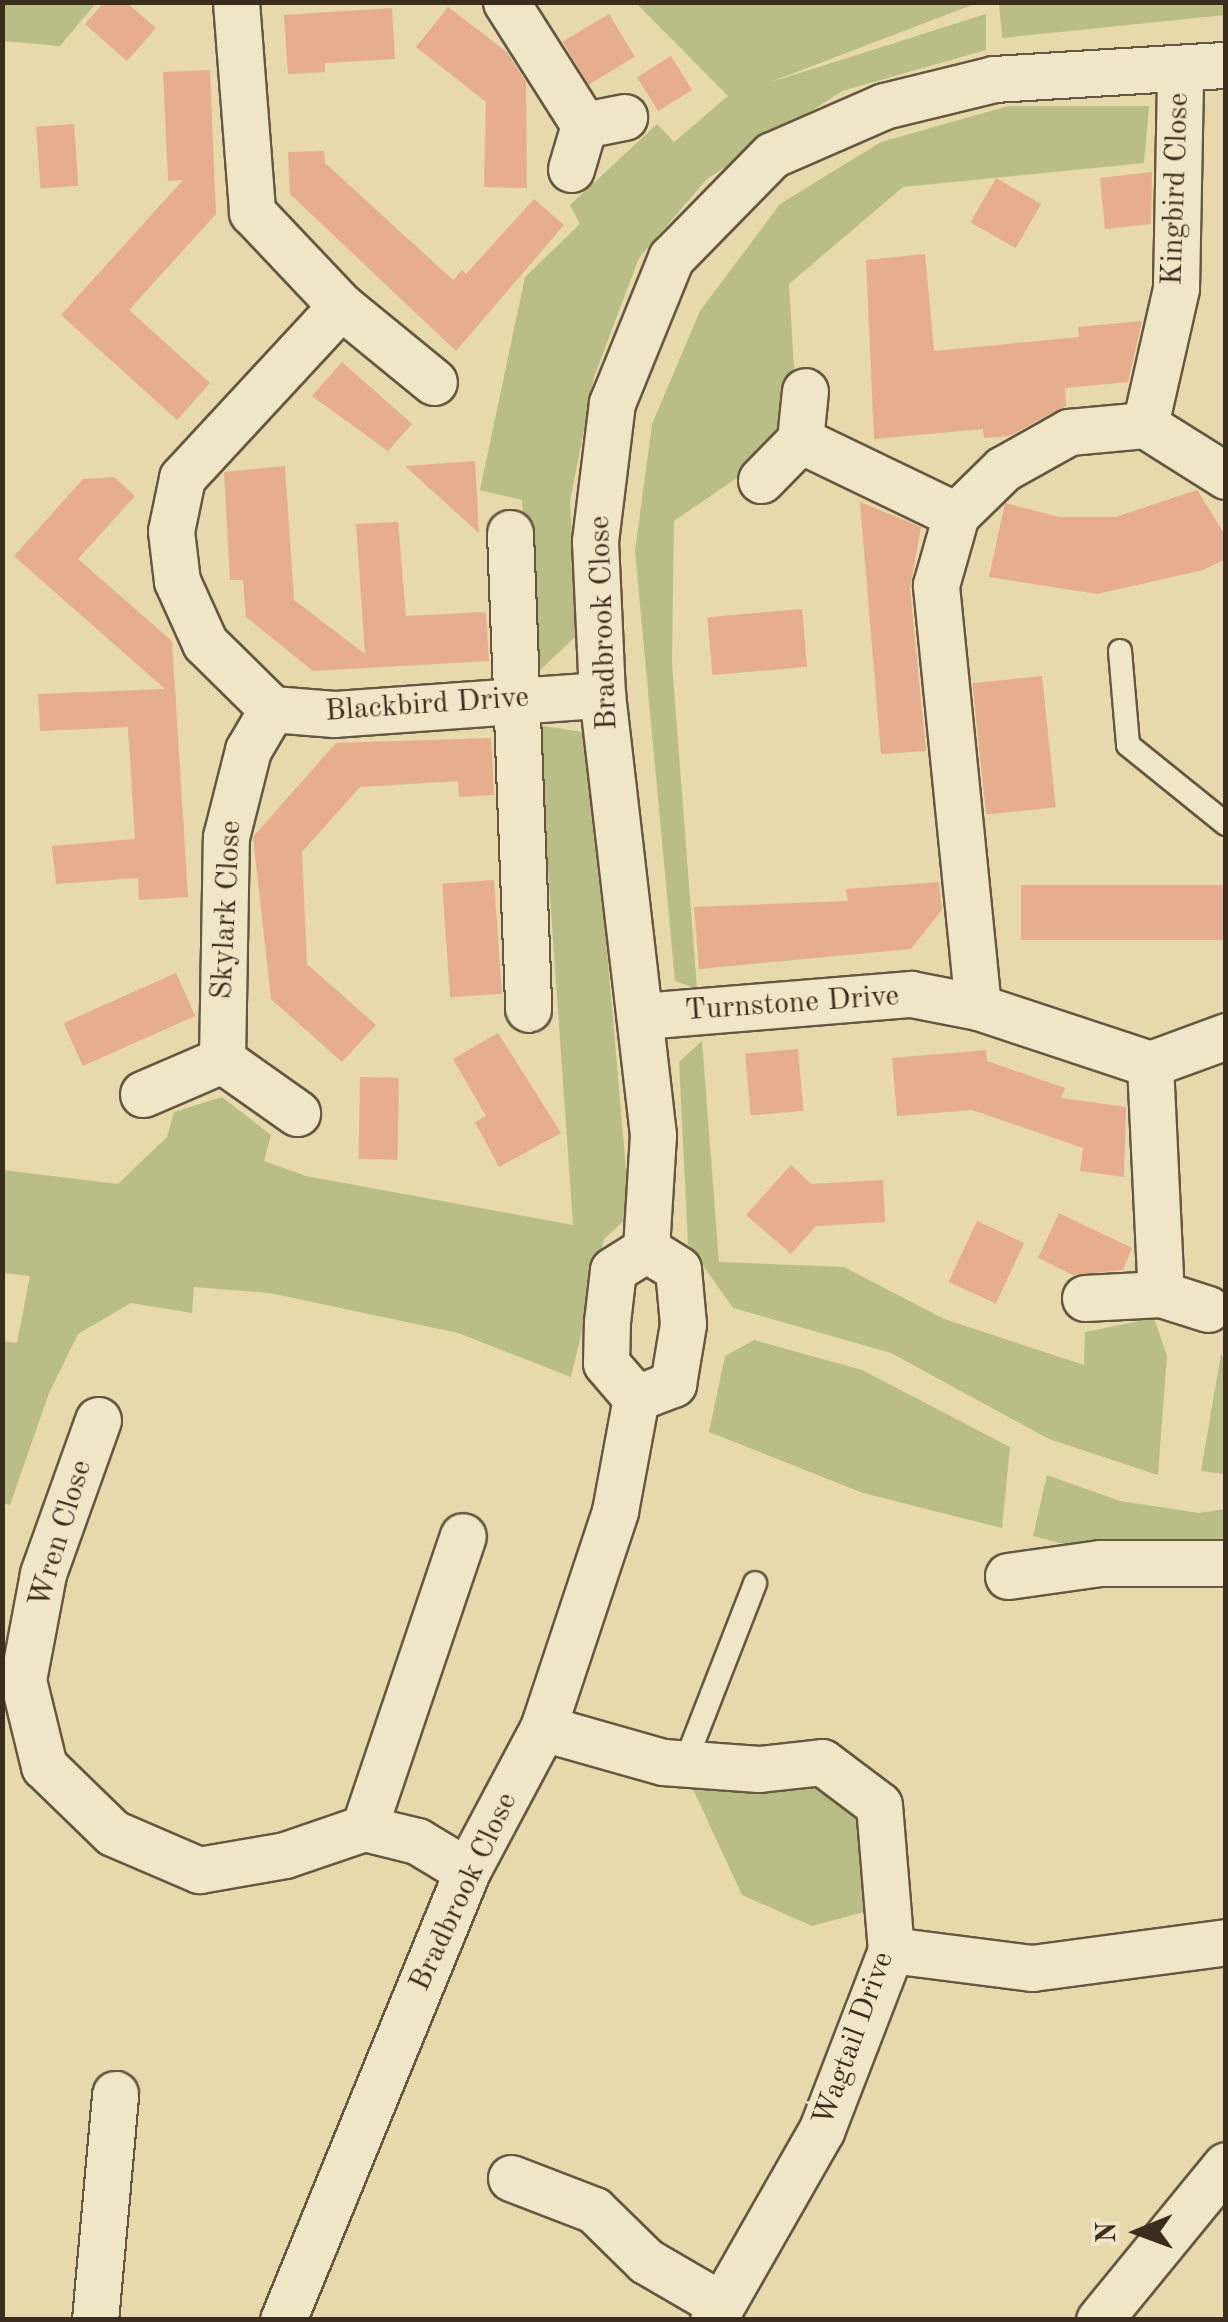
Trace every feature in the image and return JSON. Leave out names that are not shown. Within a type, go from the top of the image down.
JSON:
[{"type":"street","points":[[236,2],[252,212],[341,306],[434,382]]},
{"type":"street","points":[[506,2],[604,121],[572,169]]},
{"type":"street","name":"Bradbrook Close","points":[[646,1248],[653,1134],[602,695],[595,541],[612,403],[671,258],[772,156],[884,106],[994,79],[1180,70],[1226,64]]},
{"type":"street","name":"Kingbird Close","points":[[1146,425],[1176,288],[1180,70]]},
{"type":"street","points":[[272,709],[205,643],[177,581],[171,531],[182,478],[341,306]]},
{"type":"street","points":[[761,480],[800,440],[805,391]]},
{"type":"street","points":[[978,1007],[936,584],[956,515],[1002,469],[1069,432],[1146,425],[1221,464]]},
{"type":"street","points":[[800,440],[956,515]]},
{"type":"street","points":[[510,533],[528,1009]]},
{"type":"street","name":"Blackbird Drive","points":[[272,709],[334,714],[602,695]]},
{"type":"street","name":"Skylark Close","points":[[222,1060],[226,837],[248,750],[272,709]]},
{"type":"street","name":"Turnstone Drive","points":[[642,1016],[911,994],[978,1007],[1150,1064]]},
{"type":"street","points":[[1161,1294],[1150,1064],[1226,1036]]},
{"type":"street","points":[[142,1094],[222,1060],[297,1113]]},
{"type":"street","points":[[646,1248],[678,1270],[684,1324],[673,1384],[636,1398],[606,1363],[606,1322],[614,1270],[646,1248]]},
{"type":"street","points":[[1085,1298],[1161,1294],[1217,1317]]},
{"type":"street","name":"Bradbrook Close","points":[[283,2320],[467,1870],[542,1728],[615,1510],[636,1398]]},
{"type":"street","name":"Wren Close","points":[[98,1420],[43,1574],[23,1680],[44,1766],[114,1833],[200,1870],[285,1856],[364,1828]]},
{"type":"street","points":[[463,1536],[364,1828],[417,1841],[467,1870]]},
{"type":"street","points":[[1008,1576],[1100,1563],[1226,1562]]},
{"type":"street","name":"Wagtail Drive","points":[[511,2178],[594,2210],[646,2262],[717,2312],[821,2130],[891,1950],[880,1805],[822,1762],[760,1768],[685,1763],[542,1728]]},
{"type":"street","points":[[891,1950],[1032,1968],[1226,1942]]},
{"type":"street","points":[[95,2320],[115,2094]]},
{"type":"street","points":[[1099,2320],[1226,2164]]},
{"type":"lane","points":[[1120,651],[1128,745],[1226,824]]},
{"type":"lane","points":[[685,1763],[756,1583]]},
{"type":"green space","points":[[2,3],[96,3],[60,46],[3,41]]},
{"type":"green space","points":[[636,3],[977,3],[768,83],[986,14],[986,50],[842,91],[707,179],[639,258],[594,377],[570,502],[578,634],[534,676],[522,500],[480,490],[525,277],[580,224],[570,205],[657,124],[674,142],[728,96]]},
{"type":"green space","points":[[999,3],[1225,3],[1225,15],[1002,38]]},
{"type":"green space","points":[[1008,106],[1149,106],[1144,163],[903,187],[789,284],[794,368],[788,431],[750,469],[674,521],[672,663],[697,989],[675,981],[635,551],[652,424],[700,311],[780,204],[881,142]]},
{"type":"green space","points":[[538,725],[588,733],[630,1215],[604,1239],[571,1377],[458,1333],[270,1293],[194,1287],[192,1313],[131,1303],[78,1334],[49,1393],[10,1505],[2,1503],[2,1341],[17,1343],[30,1276],[3,1273],[3,1170],[118,1184],[167,1137],[174,1112],[222,1097],[271,1135],[264,1161],[306,1176],[573,1225]]},
{"type":"green space","points":[[702,1041],[719,1262],[844,1267],[944,1319],[1084,1365],[1085,1332],[1154,1318],[1167,1356],[1158,1475],[1049,1439],[891,1353],[733,1308],[688,1244],[679,1062]]},
{"type":"green space","points":[[754,1340],[862,1370],[1010,1447],[1002,1528],[863,1493],[709,1432],[725,1356]]},
{"type":"green space","points":[[1221,1354],[1226,1364],[1225,1474],[1201,1471]]},
{"type":"green space","points":[[1047,1475],[1120,1501],[1199,1513],[1225,1509],[1225,1539],[1095,1552],[1033,1536]]},
{"type":"green space","points":[[686,1774],[816,1777],[865,1813],[864,1912],[812,1926],[742,1895]]},
{"type":"building","points":[[104,2],[126,2],[156,28],[127,61],[85,24]]},
{"type":"building","points":[[448,7],[507,52],[526,82],[527,188],[484,187],[486,102],[416,47]]},
{"type":"building","points":[[392,8],[395,59],[325,63],[325,72],[288,74],[284,15]]},
{"type":"building","points":[[609,14],[635,57],[588,85],[563,42]]},
{"type":"building","points":[[671,56],[692,90],[658,111],[637,77]]},
{"type":"building","points":[[210,70],[216,214],[129,310],[210,383],[177,420],[61,315],[183,180],[168,181],[163,72]]},
{"type":"building","points":[[74,124],[78,186],[40,188],[36,127]]},
{"type":"building","points":[[324,151],[325,163],[453,280],[462,270],[466,274],[534,199],[564,225],[456,351],[290,194],[288,152]]},
{"type":"building","points":[[1152,172],[1151,224],[1105,229],[1100,178]]},
{"type":"building","points":[[996,178],[1041,204],[1016,248],[970,222]]},
{"type":"building","points":[[925,254],[934,351],[1079,337],[1078,327],[1142,321],[1128,382],[1065,388],[1066,406],[1009,436],[984,438],[983,429],[874,439],[866,260]]},
{"type":"building","points":[[342,362],[412,424],[388,451],[312,396]]},
{"type":"building","points":[[475,461],[479,533],[405,466]]},
{"type":"building","points":[[285,466],[294,600],[365,654],[356,524],[398,522],[406,616],[486,612],[489,661],[313,671],[246,617],[243,580],[230,580],[224,472]]},
{"type":"building","points":[[114,477],[135,496],[78,559],[172,641],[188,897],[139,900],[138,878],[56,884],[52,846],[135,839],[128,727],[40,731],[38,694],[165,689],[14,556],[83,479]]},
{"type":"building","points":[[1197,490],[1226,536],[1226,559],[1203,570],[1097,594],[989,577],[1005,503],[1059,517],[1116,517]]},
{"type":"building","points":[[860,502],[921,527],[910,588],[926,751],[881,754]]},
{"type":"building","points":[[802,609],[807,667],[712,675],[707,617]]},
{"type":"building","points":[[1042,676],[1056,807],[986,815],[972,683]]},
{"type":"building","points":[[491,738],[494,795],[459,797],[458,781],[360,787],[302,852],[307,964],[376,1025],[342,1062],[271,999],[253,837],[336,743]]},
{"type":"building","points":[[494,880],[502,994],[450,997],[442,884]]},
{"type":"building","points":[[939,882],[942,910],[911,949],[699,969],[694,907],[848,901],[846,889]]},
{"type":"building","points":[[1021,885],[1226,885],[1226,940],[1021,940]]},
{"type":"building","points":[[176,973],[195,1016],[83,1066],[64,1023]]},
{"type":"building","points":[[498,1033],[561,1133],[499,1167],[475,1122],[486,1116],[453,1059]]},
{"type":"building","points":[[798,1049],[803,1111],[751,1115],[745,1054]]},
{"type":"building","points":[[986,1050],[987,1061],[1065,1088],[1061,1098],[1126,1107],[1124,1177],[1080,1171],[1083,1148],[972,1110],[897,1116],[892,1058]]},
{"type":"building","points":[[360,1077],[399,1078],[398,1160],[359,1159]]},
{"type":"building","points":[[791,1165],[811,1184],[883,1180],[885,1222],[816,1226],[791,1254],[746,1215]]},
{"type":"building","points":[[1059,1213],[1132,1248],[1123,1270],[1073,1275],[1038,1258]]},
{"type":"building","points":[[977,1221],[1024,1243],[996,1304],[949,1282]]}]
